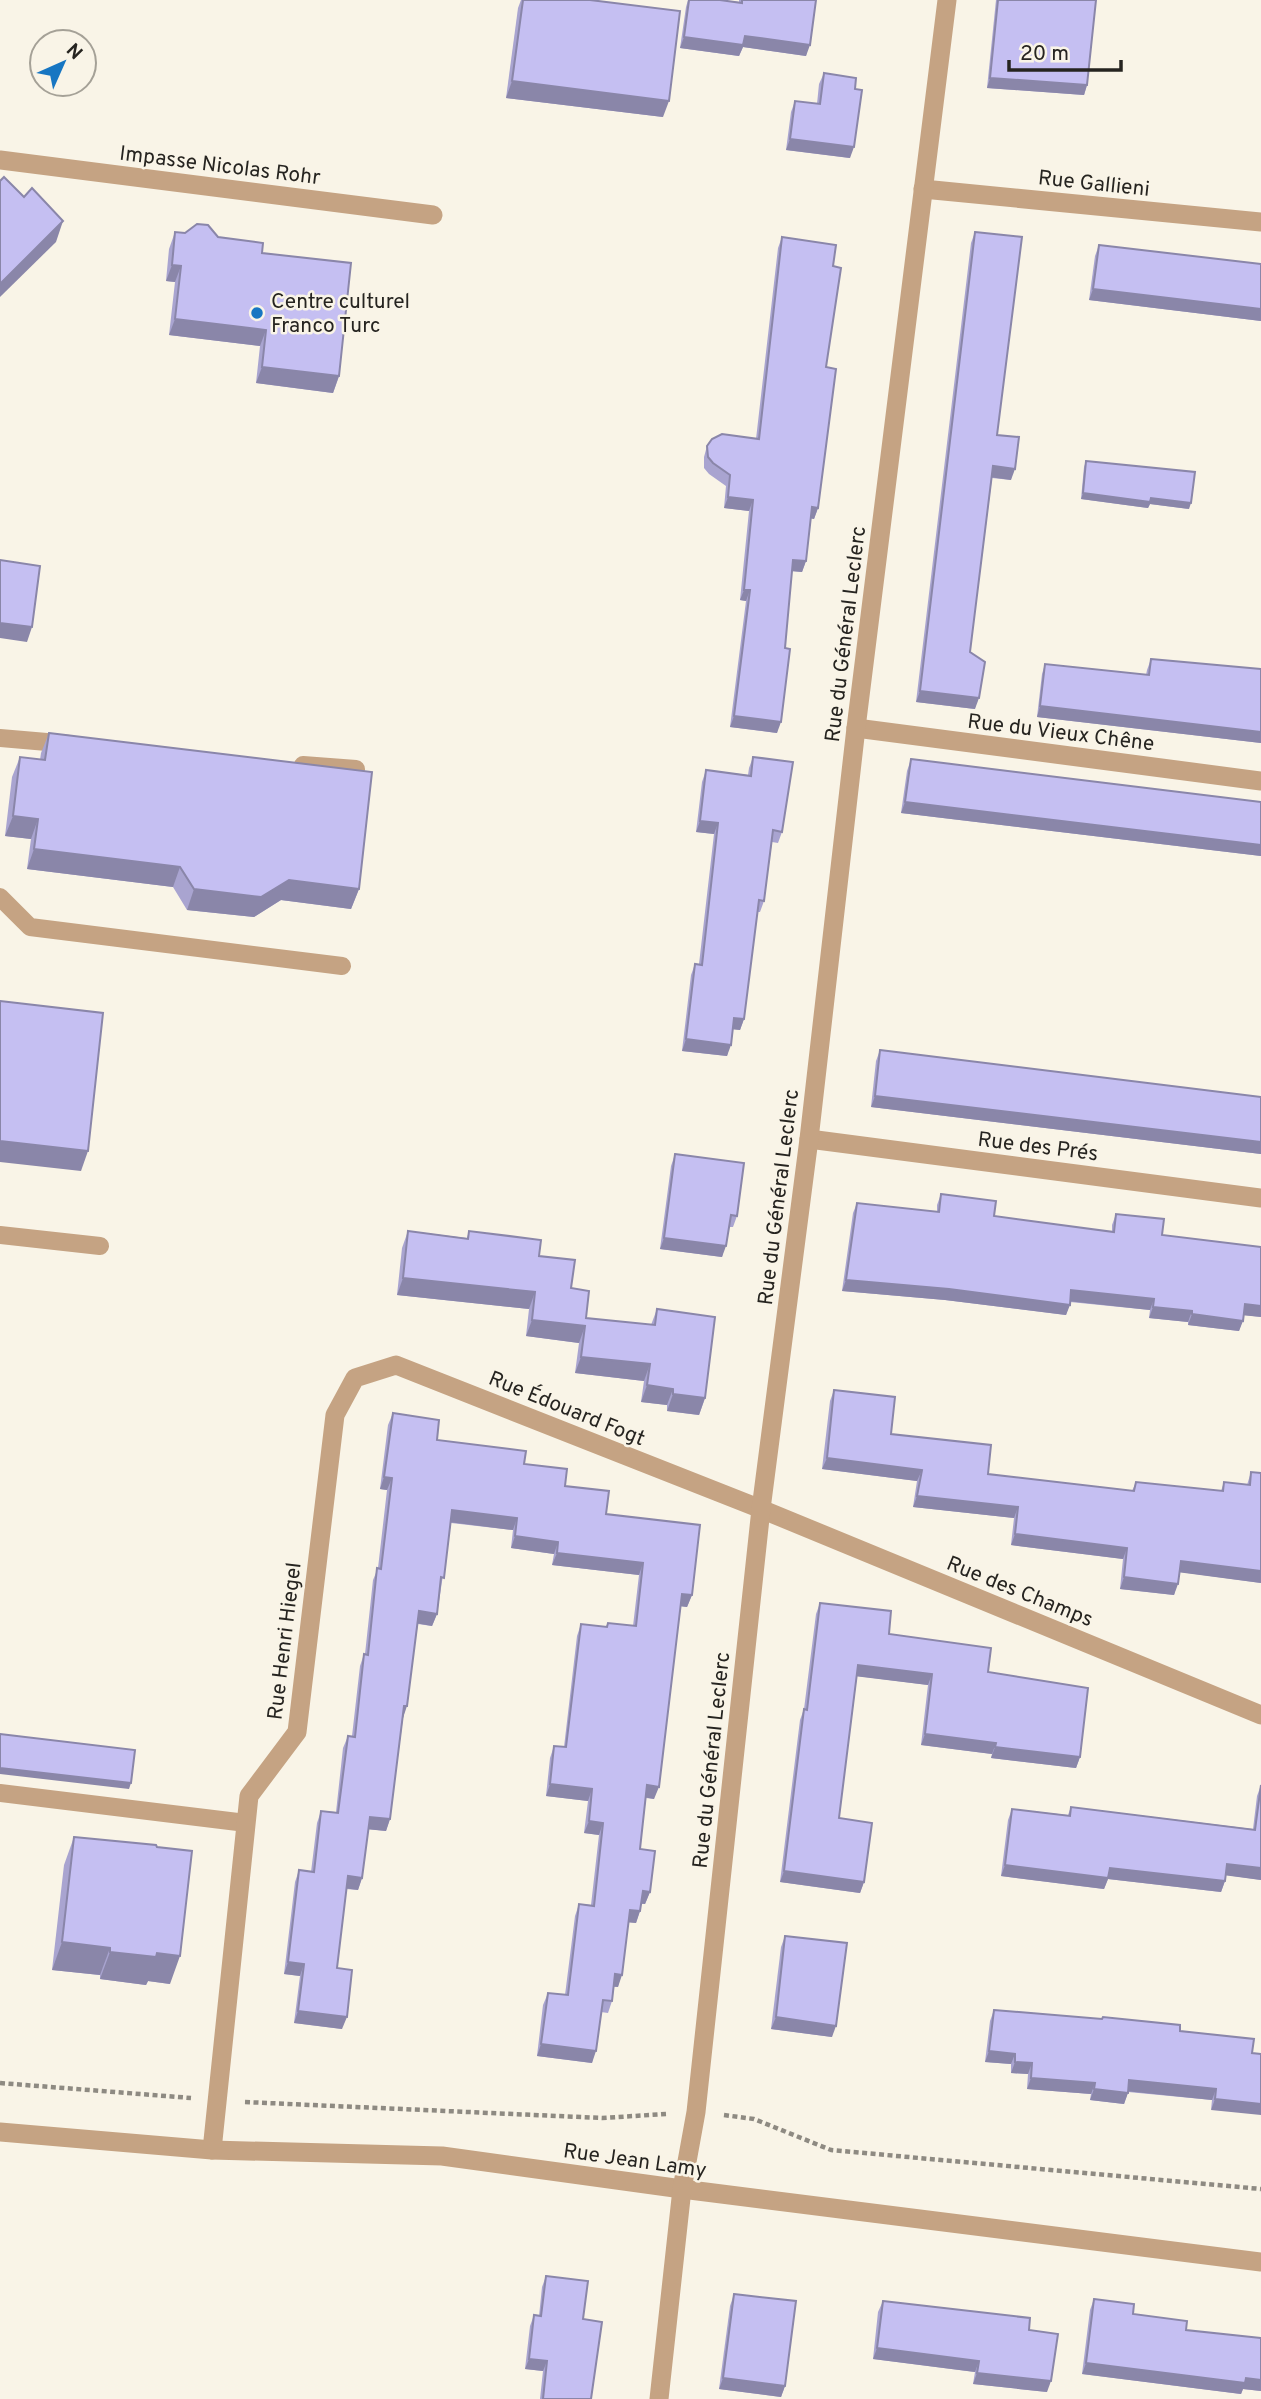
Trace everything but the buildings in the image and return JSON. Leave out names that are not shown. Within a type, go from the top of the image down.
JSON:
[{"type":"street","name":"Rue du Général Leclerc","points":[[659,2399],[682,2189],[696,2112],[761,1509],[809,1139],[856,728],[947,0]]},
{"type":"street","name":"Impasse Nicolas Rohr","points":[[0,160],[433,215]]},
{"type":"street","name":"Rue Gallieni","points":[[923,189],[1261,222]]},
{"type":"street","name":"Rue du Vieux Chêne","points":[[856,728],[1261,781]]},
{"type":"street","name":"Rue des Prés","points":[[809,1139],[1261,1198]]},
{"type":"street","name":"Rue Édouard Fogt","points":[[355,1378],[396,1365],[761,1509]]},
{"type":"street","name":"Rue Henri Hiegel","points":[[212,2151],[249,1797],[297,1732],[335,1415],[355,1378]]},
{"type":"street","name":"Rue des Champs","points":[[761,1509],[1261,1714]]},
{"type":"street","name":"Rue Jean Lamy","points":[[0,2132],[212,2151],[442,2156],[1261,2262]]},
{"type":"lane","points":[[0,738],[82,745]]},
{"type":"lane","points":[[288,763],[356,769]]},
{"type":"lane","points":[[0,897],[30,928],[342,966]]},
{"type":"lane","points":[[0,1235],[100,1247]]},
{"type":"lane","points":[[0,1793],[246,1823]]},
{"type":"path","points":[[0,2083],[216,2100],[602,2118],[696,2112],[754,2119],[831,2150],[1261,2189]]},
{"type":"place","name":"Centre culturel Franco Turc","points":[[257,313]]}]
